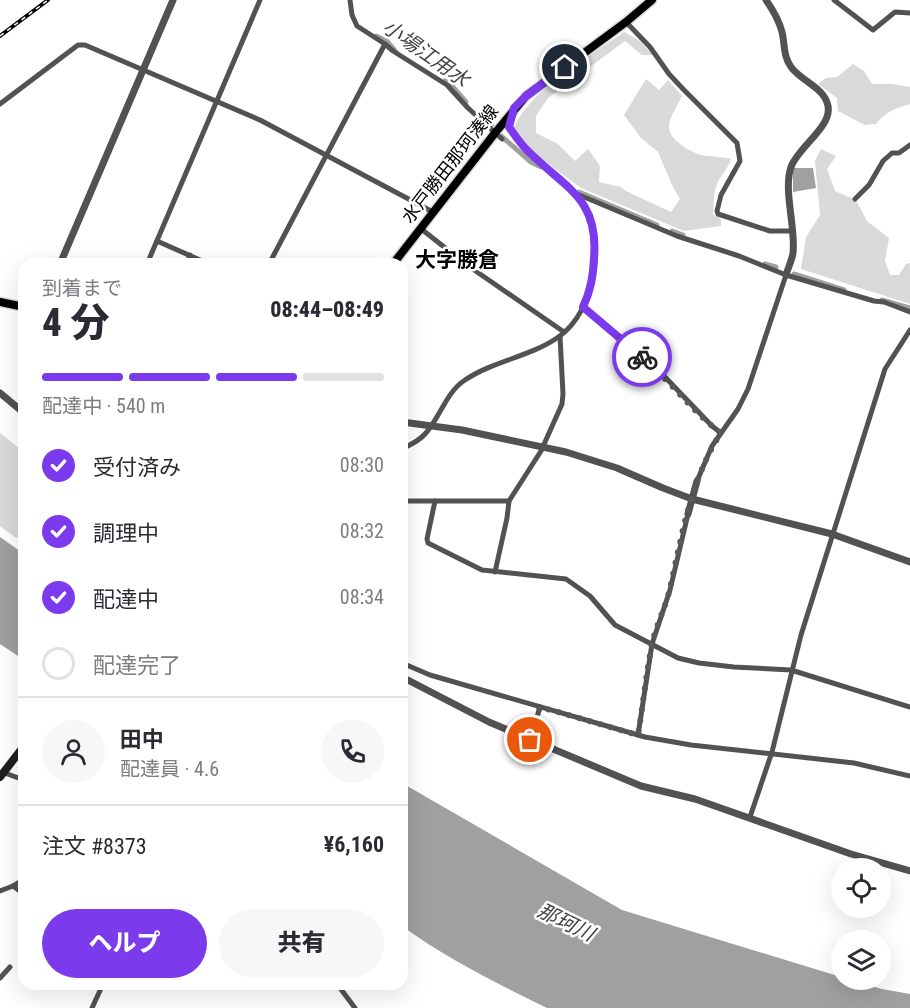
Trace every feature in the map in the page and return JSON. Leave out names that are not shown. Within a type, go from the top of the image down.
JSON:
[{"type":"main road","name":"水戸勝田那珂湊線","points":[[398,258],[514,108],[526,96],[652,0]]},
{"type":"main road","points":[[0,302],[18,306]]},
{"type":"main road","points":[[1,774],[18,753]]},
{"type":"street","points":[[63,258],[173,0]]},
{"type":"street","points":[[150,258],[260,0]]},
{"type":"street","points":[[350,0],[352,15],[357,26],[447,85],[502,139]]},
{"type":"street","points":[[638,735],[652,644],[670,590],[697,481],[709,452],[738,409],[748,389],[793,254],[789,186],[791,166],[826,118],[828,104],[820,92],[790,66],[784,52],[780,25],[766,0]]},
{"type":"street","points":[[834,0],[873,30],[895,12],[910,13]]},
{"type":"street","points":[[626,22],[650,47],[669,74],[737,143],[740,161],[721,195],[718,214],[770,231],[792,231]]},
{"type":"street","points":[[272,258],[385,44]]},
{"type":"street","points":[[0,104],[78,45],[85,45],[260,120],[433,212]]},
{"type":"street","points":[[408,446],[419,440],[452,393],[465,380],[533,351],[562,334],[583,307],[593,280],[595,245],[591,218],[577,194],[528,151],[509,127],[514,108]]},
{"type":"street","points":[[855,198],[869,185],[883,161],[892,153],[899,153],[910,145]]},
{"type":"street","points":[[577,194],[677,236],[739,256],[786,275],[873,301],[884,302],[910,312]]},
{"type":"street","points":[[420,228],[562,334]]},
{"type":"street","points":[[157,241],[196,258]]},
{"type":"street","points":[[583,307],[664,376],[721,433]]},
{"type":"street","points":[[750,817],[771,752],[791,670],[885,369],[910,330]]},
{"type":"street","points":[[495,572],[509,501],[543,446],[562,404],[562,334]]},
{"type":"street","points":[[0,393],[18,407]]},
{"type":"street","points":[[408,423],[462,430],[543,446],[608,465],[692,499],[832,534],[910,562]]},
{"type":"street","points":[[408,501],[509,501]]},
{"type":"street","points":[[435,501],[428,543],[482,570],[566,579],[590,596],[615,625],[678,658],[699,663],[791,670],[910,707]]},
{"type":"street","points":[[408,666],[430,675],[638,735],[691,745],[771,752],[854,763],[910,776]]},
{"type":"street","points":[[408,680],[489,722],[641,786],[695,799],[851,854],[910,871]]},
{"type":"street","points":[[530,740],[540,707]]},
{"type":"street","points":[[1,774],[18,778]]},
{"type":"street","points":[[0,891],[18,883]]},
{"type":"street","points":[[13,886],[18,890]]},
{"type":"street","points":[[0,978],[10,967]]},
{"type":"street","points":[[92,1008],[100,990]]},
{"type":"street","points":[[342,990],[355,1008]]},
{"type":"shaded area","points":[[624,32],[639,40],[653,55],[642,55],[625,41],[548,98],[536,116],[536,133],[558,144],[575,161],[588,149],[600,166],[599,182],[621,187],[671,212],[680,199],[658,152],[641,138],[624,115],[646,79],[659,90],[668,80],[682,96],[669,123],[673,137],[677,142],[696,153],[731,159],[717,184],[714,195],[713,214],[721,219],[721,226],[684,231],[581,188],[531,151],[514,127],[522,113],[547,86]]},
{"type":"shaded area","points":[[853,64],[864,71],[872,84],[910,87],[910,104],[891,111],[876,124],[865,125],[838,111],[837,98],[818,84],[826,78],[837,77]]},
{"type":"shaded area","points":[[821,149],[836,156],[827,169],[835,191],[856,200],[867,221],[889,238],[885,261],[890,275],[899,275],[906,264],[910,263],[910,304],[801,269],[806,237],[820,215],[815,161]]},
{"type":"shaded area","points":[[0,433],[18,447],[18,538],[0,526]]},
{"type":"water","points":[[793,168],[813,168],[816,188],[793,192]]},
{"type":"water","points":[[0,537],[18,550],[18,656],[0,644]]},
{"type":"water","name":"那珂川","points":[[408,786],[622,910],[831,974],[831,990],[888,990],[910,994],[910,1008],[547,1008],[455,960],[408,930]]},
{"type":"waterway","name":"小場江用水","points":[[376,36],[387,41],[396,52]]},
{"type":"waterway","name":"小場江用水","points":[[445,81],[466,102]]},
{"type":"waterway","name":"小場江用水","points":[[481,117],[492,126]]},
{"type":"waterway","name":"小場江用水","points":[[500,135],[531,162],[541,167]]},
{"type":"waterway","name":"小場江用水","points":[[579,192],[657,225]]},
{"type":"waterway","name":"小場江用水","points":[[672,231],[683,235]]},
{"type":"waterway","name":"小場江用水","points":[[765,264],[776,267]]},
{"type":"waterway","name":"小場江用水","points":[[794,274],[844,290]]},
{"type":"waterway","name":"小場江用水","points":[[882,300],[910,308]]},
{"type":"railway","points":[[0,36],[48,0]]},
{"type":"way so far","points":[[530,740],[540,707],[638,735],[652,644],[670,590],[687,514],[706,458],[721,433],[642,357]]},
{"type":"district","name":"大字勝倉","points":[[457,260]]},
{"type":"route","points":[[565,67],[526,96],[514,108],[515,112],[509,127],[528,151],[577,194],[591,218],[595,234],[593,280],[583,307],[642,357]]}]
